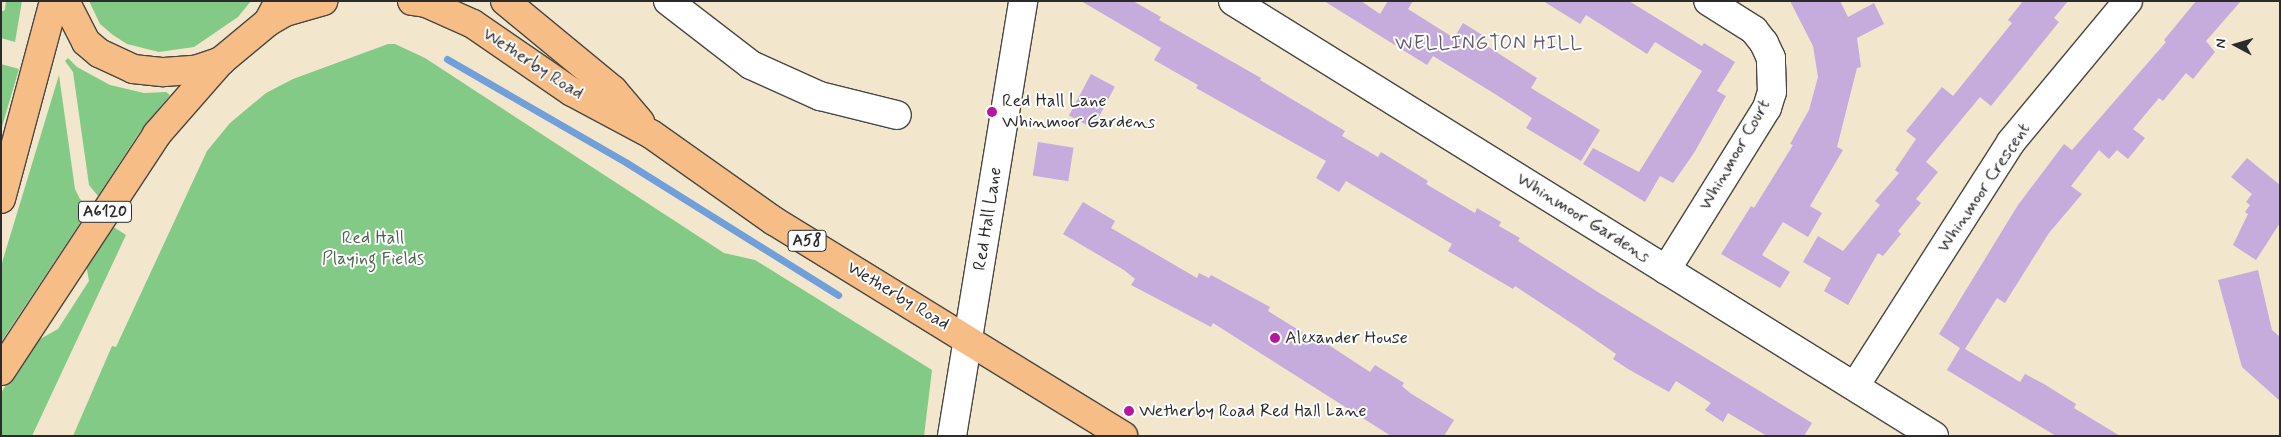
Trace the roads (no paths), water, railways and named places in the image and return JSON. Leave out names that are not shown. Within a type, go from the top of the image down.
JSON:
[{"type":"main road","points":[[1,199],[54,1]]},
{"type":"main road","points":[[66,1],[86,42],[99,53],[133,69],[195,70],[221,61],[274,12],[323,1]]},
{"type":"main road","name":"Wetherby Road","points":[[412,1],[426,3],[473,24],[572,92],[651,134],[774,221],[1123,436]]},
{"type":"main road","name":"Wetherby Road","points":[[505,1],[612,90],[651,134]]},
{"type":"main road","name":"A6120","points":[[1,371],[156,134],[221,61]]},
{"type":"street","name":"Red Hall Lane","points":[[952,436],[1023,1]]},
{"type":"street","name":"Whinmoor Court","points":[[1666,270],[1767,108],[1772,92],[1771,58],[1764,43],[1754,30],[1708,1]]},
{"type":"street","name":"Whinmoor Crescent","points":[[1856,386],[2011,142],[2128,1]]},
{"type":"street","name":"Whinmoor Gardens","points":[[1243,4],[1934,436]]},
{"type":"street","points":[[680,5],[750,65],[820,96],[897,115]]},
{"type":"waterway","points":[[447,59],[627,163],[838,295]]},
{"type":"place","name":"Red Hall Lane Whinmoor Gardens","points":[[992,112]]},
{"type":"place","name":"Alexander House","points":[[1275,338]]},
{"type":"place","name":"Wetherby Road Red Hall Lane","points":[[1129,411]]},
{"type":"district","name":"WELLINGTON HILL","points":[[1489,44]]},
{"type":"park label","name":"Red Hall Playing Fields","points":[[373,249]]}]
